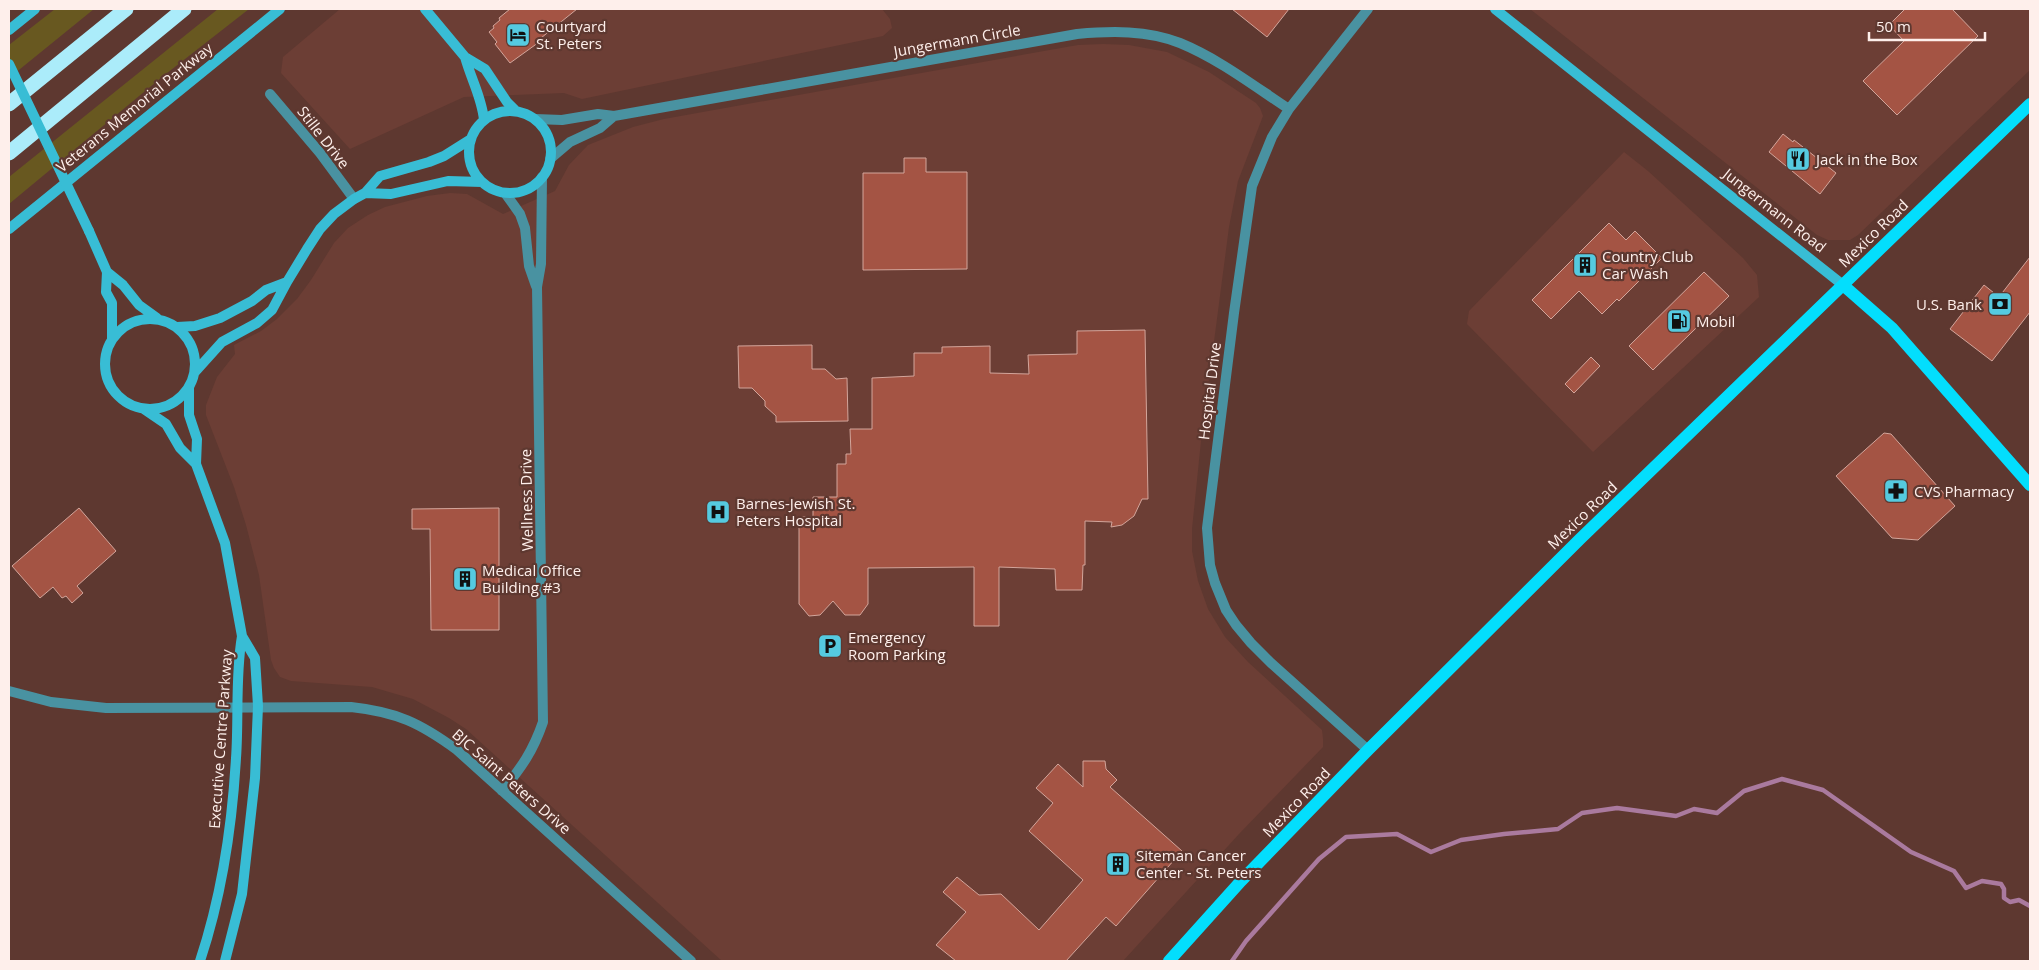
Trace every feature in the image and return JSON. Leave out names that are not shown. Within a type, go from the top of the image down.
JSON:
[{"type":"highway","points":[[9,104],[126,9]]},
{"type":"highway","points":[[9,154],[184,9]]},
{"type":"main road","name":"Mexico Road","points":[[1169,961],[1241,881],[1368,750],[1580,539],[2030,104]]},
{"type":"main road","name":"Jungermann Road","points":[[1842,285],[1892,328],[2030,485]]},
{"type":"street","points":[[9,30],[35,9]]},
{"type":"street","name":"Veterans Memorial Parkway","points":[[9,229],[280,9]]},
{"type":"street","points":[[425,9],[465,58],[479,94],[484,120]]},
{"type":"street","name":"Hospital Drive","points":[[1368,9],[1289,109],[1272,137],[1252,186],[1207,528],[1210,565],[1226,610],[1251,643],[1368,750]]},
{"type":"street","name":"Jungermann Road","points":[[1494,9],[1842,285]]},
{"type":"street","name":"Jungermann Circle","points":[[535,119],[562,120],[598,114],[614,116],[1077,34],[1105,32],[1139,34],[1179,43],[1220,65],[1289,109]]},
{"type":"street","points":[[465,58],[485,69],[507,102],[516,111]]},
{"type":"street","points":[[9,64],[107,272],[106,292],[112,304],[112,338],[105,360],[108,381],[120,398],[129,404],[144,408],[160,408],[170,405],[179,399],[189,387],[195,372],[222,342],[257,323],[272,310],[320,229],[334,214],[365,193],[380,176],[444,156],[471,139]]},
{"type":"street","name":"Stille Drive","points":[[270,94],[320,153],[354,199]]},
{"type":"street","points":[[516,111],[535,119],[545,130],[549,140],[550,159],[542,177],[527,189],[517,192],[497,191],[482,182],[474,172],[469,152],[471,139],[477,128],[484,120],[498,112],[516,111]]},
{"type":"street","name":"Jungermann Circle","points":[[550,159],[570,142],[600,128],[614,116]]},
{"type":"street","name":"Wellness Drive","points":[[502,791],[521,769],[535,744],[543,722],[536,287],[541,264],[542,177]]},
{"type":"street","points":[[365,193],[391,194],[448,180],[482,182]]},
{"type":"street","name":"Wellness Drive","points":[[505,192],[520,214],[525,228],[529,266],[536,287]]},
{"type":"street","points":[[107,272],[123,285],[139,306],[156,318],[167,321],[177,327],[190,341],[194,351],[195,372]]},
{"type":"street","points":[[177,327],[195,326],[220,318],[252,301],[266,290],[287,282]]},
{"type":"street","points":[[112,338],[126,325],[136,320],[156,318]]},
{"type":"street","name":"Executive Centre Parkway","points":[[189,387],[189,415],[197,439],[196,464],[225,544],[242,636],[255,658],[258,706],[255,778],[242,894],[225,961]]},
{"type":"street","name":"Executive Centre Parkway","points":[[144,408],[166,424],[180,448],[196,464]]},
{"type":"street","name":"Executive Centre Parkway","points":[[200,961],[226,858],[232,813],[236,765],[237,664],[242,636]]},
{"type":"street","name":"BJC Saint Peters Drive","points":[[9,691],[51,702],[106,708],[351,707],[377,710],[416,723],[457,750],[691,961]]},
{"type":"shaded area","points":[[55,9],[94,9],[9,78],[9,45]]},
{"type":"shaded area","points":[[218,9],[249,9],[162,77],[9,204],[9,177]]},
{"type":"shaded area","points":[[340,9],[882,9],[890,19],[892,28],[883,36],[582,99],[564,93],[464,97],[350,149],[281,73],[283,57]]},
{"type":"shaded area","points":[[1530,9],[2030,9],[2030,70],[1858,235],[1850,240],[1828,240],[1817,235]]},
{"type":"shaded area","name":"Barnes-Jewish St. Peters Hospital","points":[[1078,45],[1129,45],[1167,52],[1209,72],[1256,103],[1263,116],[1238,181],[1229,227],[1201,441],[1192,529],[1192,551],[1198,581],[1208,609],[1225,637],[1248,662],[1322,730],[1323,739],[1323,747],[1239,834],[1123,961],[722,961],[466,729],[449,718],[413,699],[372,687],[291,681],[280,677],[271,660],[259,575],[246,525],[234,487],[206,415],[206,405],[217,377],[235,354],[234,345],[261,331],[277,319],[297,299],[334,243],[348,228],[385,207],[427,196],[450,193],[467,194],[503,214],[555,191],[569,165],[588,145],[633,127],[664,119]]},
{"type":"shaded area","points":[[1624,152],[1648,171],[1743,258],[1757,275],[1759,297],[1593,452],[1467,324],[1469,311]]},
{"type":"building","name":"Courtyard St. Peters","points":[[510,9],[577,9],[541,38],[542,40],[510,63],[495,44],[497,42],[489,32],[500,20],[499,18]]},
{"type":"building","points":[[1232,9],[1289,9],[1267,37]]},
{"type":"building","points":[[1905,9],[1952,9],[1978,36],[1897,115],[1863,81],[1904,41],[1889,25]]},
{"type":"building","name":"Jack in the Box","points":[[1783,134],[1793,142],[1794,140],[1836,173],[1820,194],[1769,152]]},
{"type":"building","points":[[904,158],[926,158],[926,172],[967,172],[967,269],[863,270],[863,173],[904,173]]},
{"type":"building","points":[[1609,223],[1626,240],[1635,231],[1662,258],[1619,301],[1617,299],[1602,314],[1579,291],[1551,319],[1532,300]]},
{"type":"building","name":"U.S. Bank","points":[[2030,257],[2030,312],[1992,361],[1950,329],[1984,285],[1999,297]]},
{"type":"building","name":"Mobil","points":[[1704,272],[1729,296],[1653,370],[1629,346]]},
{"type":"building","points":[[1145,330],[1148,499],[1142,499],[1134,516],[1122,525],[1111,527],[1112,522],[1085,521],[1085,565],[1083,565],[1082,590],[1056,590],[1055,569],[999,567],[999,626],[974,626],[974,567],[868,568],[868,604],[860,615],[845,615],[833,601],[820,615],[809,616],[799,604],[799,517],[813,517],[813,497],[837,497],[837,464],[846,464],[846,454],[851,454],[850,429],[872,429],[872,378],[914,376],[914,353],[942,353],[942,347],[990,346],[990,373],[1029,374],[1028,355],[1077,354],[1077,331]]},
{"type":"building","points":[[812,345],[812,369],[825,369],[836,379],[847,378],[848,421],[776,422],[776,416],[765,406],[765,401],[752,388],[739,388],[738,346]]},
{"type":"building","points":[[1591,357],[1600,366],[1574,393],[1565,384]]},
{"type":"building","name":"CVS Pharmacy","points":[[1884,433],[1891,434],[1955,506],[1918,540],[1892,538],[1836,476]]},
{"type":"building","points":[[79,508],[116,551],[77,586],[83,593],[72,603],[66,596],[62,598],[53,587],[40,598],[12,566]]},
{"type":"building","name":"Medical Office Building #3","points":[[499,508],[499,630],[431,630],[430,529],[412,529],[412,509]]},
{"type":"building","name":"Siteman Cancer Center - St. Peters","points":[[1083,761],[1105,761],[1106,769],[1117,780],[1110,787],[1182,851],[1116,926],[1106,917],[1066,961],[956,961],[936,945],[966,912],[943,892],[957,877],[979,895],[1001,894],[1039,930],[1083,880],[1029,831],[1053,803],[1036,788],[1058,764],[1083,787]]},
{"type":"waterway","points":[[1232,961],[1246,941],[1319,859],[1346,837],[1397,834],[1431,852],[1461,840],[1558,829],[1582,813],[1617,808],[1676,816],[1694,809],[1717,813],[1744,791],[1782,779],[1823,790],[1911,852],[1954,871],[1966,888],[1982,881],[2001,884],[2004,889],[2004,898],[2010,902],[2019,900],[2030,906]]},
{"type":"place","name":"Courtyard St. Peters","points":[[518,35]]},
{"type":"place","name":"Jack in the Box","points":[[1798,159]]},
{"type":"place","name":"Country Club Car Wash","points":[[1585,265]]},
{"type":"place","name":"U.S. Bank","points":[[2000,304]]},
{"type":"place","name":"Mobil","points":[[1679,321]]},
{"type":"place","name":"CVS Pharmacy","points":[[1896,491]]},
{"type":"place","name":"Barnes-Jewish St. Peters Hospital","points":[[718,512]]},
{"type":"place","name":"Medical Office Building #3","points":[[465,579]]},
{"type":"place","name":"Emergency Room Parking","points":[[830,646]]},
{"type":"place","name":"Siteman Cancer Center - St. Peters","points":[[1118,864]]}]
